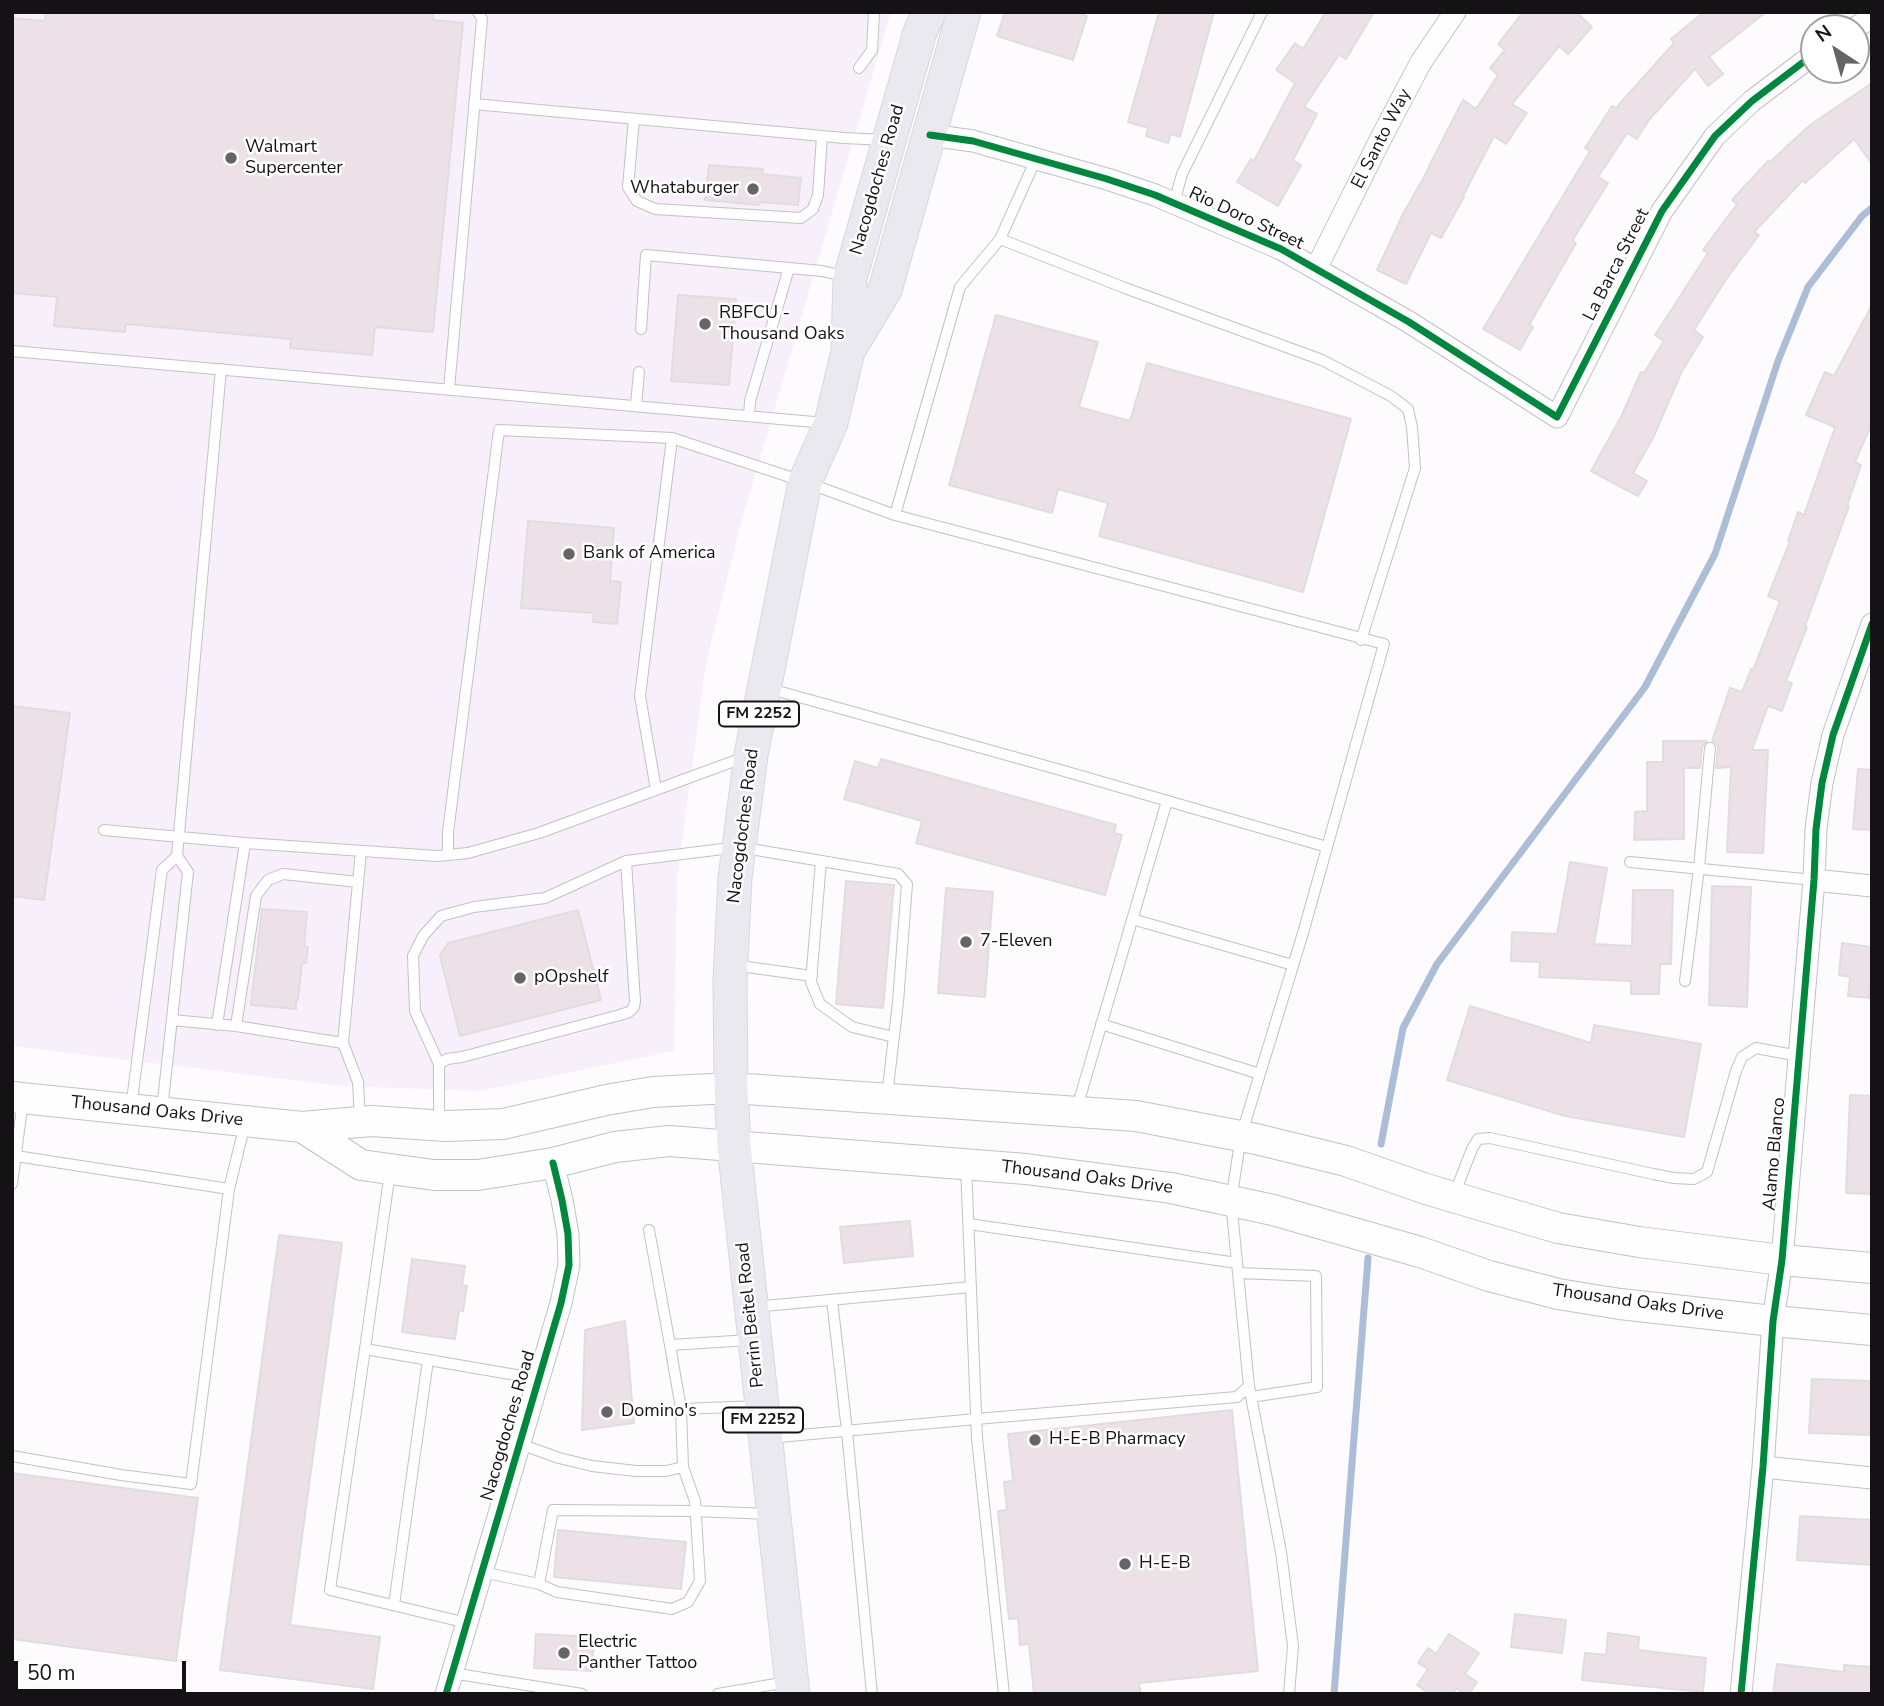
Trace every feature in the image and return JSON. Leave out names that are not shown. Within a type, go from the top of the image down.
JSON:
[{"type":"main road","name":"Nacogdoches Road","points":[[734,1145],[731,965],[735,878],[751,755],[805,482],[831,423],[848,351],[850,278],[920,33],[929,12]]},
{"type":"main road","name":"Nacogdoches Road","points":[[848,351],[885,290],[964,12]]},
{"type":"main road","name":"Thousand Oaks Drive","points":[[18,1098],[302,1127],[371,1121],[440,1126],[503,1124],[653,1092],[731,1088],[1136,1116],[1241,1136],[1346,1161],[1558,1228],[1639,1242],[1872,1268]]},
{"type":"main road","name":"Thousand Oaks Drive","points":[[302,1127],[361,1165],[434,1175],[478,1175],[553,1163],[615,1147],[669,1141],[1026,1169],[1171,1188],[1231,1200],[1420,1252],[1489,1276],[1558,1294],[1619,1304],[1872,1330]]},
{"type":"main road","name":"Perrin Beitel Road","points":[[734,1145],[792,1687]]},
{"type":"street","name":"El Santo Way","points":[[1315,270],[1421,62],[1455,12]]},
{"type":"street","name":"La Barca Street","points":[[1557,417],[1662,211],[1715,136],[1752,101],[1800,65]]},
{"type":"street","name":"Rio Doro Street","points":[[930,135],[973,141],[1107,179],[1174,203],[1282,249],[1409,323],[1557,417]]},
{"type":"street","name":"Alamo Blanco","points":[[1741,1694],[1763,1467],[1773,1321],[1782,1260],[1816,829],[1822,783],[1833,735],[1872,624]]},
{"type":"street","points":[[1814,880],[1872,886]]},
{"type":"street","name":"Nacogdoches Road","points":[[449,1684],[561,1303],[569,1265],[568,1234],[553,1163]]},
{"type":"street","points":[[1763,1467],[1872,1478]]},
{"type":"lane","points":[[449,389],[482,19],[478,12]]},
{"type":"lane","points":[[859,68],[872,50],[874,12]]},
{"type":"lane","points":[[1174,203],[1182,174],[1262,12]]},
{"type":"lane","points":[[474,104],[889,140]]},
{"type":"lane","points":[[634,118],[628,187],[637,201],[655,209],[801,218],[813,209],[818,195],[822,136]]},
{"type":"lane","points":[[895,515],[960,287],[1000,239],[1036,159]]},
{"type":"lane","points":[[1000,239],[1322,360],[1391,396],[1408,409],[1415,468],[1362,640]]},
{"type":"lane","points":[[641,329],[646,256],[822,271],[850,278]]},
{"type":"lane","points":[[749,416],[750,401],[789,268]]},
{"type":"lane","points":[[12,351],[831,423]]},
{"type":"lane","points":[[162,1113],[188,872],[177,856],[178,837],[221,369]]},
{"type":"lane","points":[[636,405],[639,372]]},
{"type":"lane","points":[[448,855],[448,832],[499,430],[672,438],[895,515],[1384,644],[1293,965],[1241,1136],[1231,1200],[1250,1392],[1282,1552],[1293,1646],[1289,1694]]},
{"type":"lane","points":[[656,790],[640,696],[672,438]]},
{"type":"lane","points":[[764,688],[1327,847]]},
{"type":"lane","points":[[1685,981],[1710,748]]},
{"type":"lane","points":[[104,830],[437,856],[468,853],[539,833],[751,755]]},
{"type":"lane","points":[[1076,1112],[1167,801]]},
{"type":"lane","points":[[217,1025],[245,843]]},
{"type":"lane","points":[[440,1126],[439,1064],[415,1011],[414,956],[423,936],[441,916],[474,907],[545,898],[626,861],[739,847],[898,874],[907,884],[898,1002],[886,1098]]},
{"type":"lane","points":[[360,1122],[358,1082],[343,1042],[361,851]]},
{"type":"lane","points":[[130,1110],[162,870],[177,856]]},
{"type":"lane","points":[[439,1064],[447,1059],[629,1012],[635,1001],[626,861]]},
{"type":"lane","points":[[821,861],[811,982],[820,1004],[852,1027],[894,1037]]},
{"type":"lane","points":[[1630,862],[1814,880]]},
{"type":"lane","points":[[236,1026],[256,896],[268,880],[284,874],[358,882]]},
{"type":"lane","points":[[1132,919],[1293,965]]},
{"type":"lane","points":[[731,965],[812,976]]},
{"type":"lane","points":[[172,1020],[236,1026],[343,1042]]},
{"type":"lane","points":[[1101,1024],[1260,1074]]},
{"type":"lane","points":[[1453,1197],[1478,1139],[1490,1138],[1663,1176],[1694,1179],[1707,1172],[1742,1057],[1756,1048],[1799,1055]]},
{"type":"lane","points":[[12,1184],[18,1098]]},
{"type":"lane","points":[[12,1456],[191,1484],[229,1189],[245,1122]]},
{"type":"lane","points":[[16,1156],[229,1189]]},
{"type":"lane","points":[[966,1164],[976,1419],[1004,1694]]},
{"type":"lane","points":[[390,1169],[330,1590],[467,1623]]},
{"type":"lane","points":[[681,1409],[763,1422],[847,1431],[1237,1397],[1250,1392],[1317,1387],[1316,1276],[1237,1268],[969,1224]]},
{"type":"lane","points":[[482,1572],[539,1584],[557,1592],[672,1609],[688,1602],[701,1581],[695,1501],[683,1467],[681,1409],[649,1230]]},
{"type":"lane","points":[[751,1307],[971,1287]]},
{"type":"lane","points":[[832,1300],[872,1694]]},
{"type":"lane","points":[[670,1345],[754,1340]]},
{"type":"lane","points":[[365,1349],[539,1379]]},
{"type":"lane","points":[[394,1605],[428,1360]]},
{"type":"lane","points":[[520,1444],[592,1466],[666,1472],[683,1467]]},
{"type":"lane","points":[[539,1584],[553,1510],[773,1514]]},
{"type":"lane","points":[[449,1684],[582,1694]]},
{"type":"lane","points":[[718,1694],[792,1687]]},
{"type":"shaded area","points":[[12,12],[891,12],[739,530],[706,663],[677,879],[674,1051],[479,1091],[341,1086],[12,1046]]},
{"type":"building","name":"Walmart Supercenter","points":[[46,12],[433,12],[433,20],[463,23],[433,332],[375,327],[372,355],[290,348],[291,339],[126,324],[125,332],[54,326],[57,297],[12,293],[12,18],[45,21]]},
{"type":"building","points":[[1005,12],[1074,12],[1087,16],[1073,60],[997,36]]},
{"type":"building","points":[[1159,12],[1214,12],[1180,137],[1171,134],[1168,143],[1146,136],[1148,128],[1128,122]]},
{"type":"building","points":[[1326,12],[1374,12],[1346,59],[1339,55],[1304,107],[1317,114],[1293,160],[1301,165],[1278,206],[1237,182],[1251,159],[1254,161],[1295,83],[1276,70],[1295,43],[1303,49]]},
{"type":"building","points":[[1523,12],[1576,12],[1592,27],[1568,54],[1559,46],[1512,104],[1527,113],[1506,144],[1494,136],[1441,238],[1431,233],[1406,284],[1377,270],[1463,100],[1476,109],[1498,75],[1490,68],[1505,50],[1498,44]]},
{"type":"building","points":[[1704,12],[1766,12],[1709,57],[1723,74],[1708,86],[1695,69],[1648,121],[1637,139],[1627,133],[1598,177],[1608,183],[1572,241],[1576,243],[1529,325],[1533,327],[1520,350],[1483,329],[1590,151],[1585,148],[1612,106],[1616,108],[1674,43],[1671,39]]},
{"type":"building","points":[[1872,83],[1872,164],[1854,139],[1805,183],[1803,180],[1754,232],[1759,235],[1727,278],[1694,330],[1703,337],[1682,371],[1653,438],[1633,473],[1647,481],[1638,496],[1591,471],[1621,417],[1641,372],[1644,373],[1664,341],[1655,335],[1708,253],[1703,250],[1737,204],[1732,200],[1768,161],[1810,125]]},
{"type":"building","name":"Whataburger","points":[[709,165],[763,169],[762,174],[801,178],[798,205],[705,200]]},
{"type":"building","name":"RBFCU - Thousand Oaks","points":[[678,295],[736,299],[729,385],[671,381]]},
{"type":"building","points":[[1872,305],[1872,423],[1855,462],[1861,465],[1849,506],[1805,626],[1807,627],[1786,681],[1792,683],[1782,711],[1768,706],[1752,750],[1768,750],[1763,853],[1727,852],[1731,767],[1716,768],[1718,748],[1712,741],[1730,688],[1742,692],[1751,669],[1753,670],[1780,601],[1768,596],[1790,541],[1798,512],[1804,515],[1835,427],[1806,415],[1825,372],[1834,376]]},
{"type":"building","points":[[996,315],[1098,342],[1079,407],[1130,421],[1147,363],[1351,419],[1303,592],[1099,536],[1108,503],[1058,489],[1052,513],[949,485]]},
{"type":"building","name":"Bank of America","points":[[528,521],[614,528],[610,581],[621,582],[617,624],[593,622],[594,613],[521,608]]},
{"type":"building","points":[[12,706],[70,713],[44,900],[12,896]]},
{"type":"building","points":[[1663,741],[1707,741],[1702,747],[1700,768],[1684,768],[1684,839],[1634,840],[1635,812],[1647,811],[1647,762],[1663,762]]},
{"type":"building","points":[[881,759],[1116,825],[1114,833],[1122,835],[1105,895],[916,843],[922,821],[844,799],[855,761],[878,768]]},
{"type":"building","points":[[1858,769],[1872,770],[1872,830],[1853,829]]},
{"type":"building","points":[[1570,862],[1607,868],[1594,944],[1632,946],[1633,890],[1673,890],[1671,964],[1660,964],[1659,994],[1631,994],[1631,981],[1539,977],[1540,962],[1511,961],[1512,932],[1557,934]]},
{"type":"building","points":[[846,881],[894,885],[883,1008],[836,1004]]},
{"type":"building","points":[[1712,886],[1751,887],[1747,1007],[1709,1005]]},
{"type":"building","name":"7-Eleven","points":[[946,888],[993,892],[985,997],[938,993]]},
{"type":"building","points":[[262,909],[307,912],[304,946],[308,947],[306,963],[302,963],[296,1009],[251,1005]]},
{"type":"building","name":"pOpshelf","points":[[578,910],[601,1000],[460,1036],[440,956],[448,943]]},
{"type":"building","points":[[1842,943],[1872,947],[1872,987],[1869,998],[1848,996],[1850,977],[1839,975]]},
{"type":"building","points":[[1470,1006],[1591,1043],[1594,1025],[1701,1044],[1684,1137],[1565,1116],[1447,1080]]},
{"type":"building","points":[[1850,1095],[1872,1096],[1872,1194],[1846,1193]]},
{"type":"building","points":[[910,1221],[913,1256],[844,1263],[840,1227]]},
{"type":"building","points":[[279,1235],[342,1243],[290,1625],[380,1637],[373,1689],[220,1670]]},
{"type":"building","points":[[412,1259],[465,1266],[462,1285],[467,1286],[463,1311],[459,1310],[455,1339],[402,1332]]},
{"type":"building","points":[[625,1321],[634,1423],[582,1430],[585,1330]]},
{"type":"building","points":[[1812,1379],[1872,1381],[1872,1435],[1809,1433]]},
{"type":"building","name":"H-E-B","points":[[1232,1410],[1258,1671],[1139,1683],[1141,1694],[1034,1694],[1029,1644],[1020,1645],[1018,1618],[1009,1619],[998,1511],[1007,1510],[1004,1482],[1013,1481],[1008,1434]]},
{"type":"building","points":[[12,1473],[198,1498],[176,1661],[12,1639]]},
{"type":"building","points":[[1800,1516],[1872,1520],[1872,1565],[1797,1560]]},
{"type":"building","points":[[558,1530],[686,1542],[681,1589],[554,1577]]},
{"type":"building","points":[[1515,1614],[1566,1620],[1562,1653],[1511,1647]]},
{"type":"building","points":[[1608,1633],[1639,1637],[1638,1650],[1706,1658],[1703,1692],[1582,1680],[1585,1653],[1606,1655]]},
{"type":"building","name":"Electric Panther Tattoo","points":[[536,1634],[594,1637],[592,1671],[534,1668]]},
{"type":"building","points":[[1449,1634],[1479,1653],[1465,1674],[1477,1682],[1469,1694],[1456,1688],[1453,1694],[1430,1694],[1417,1685],[1428,1669],[1418,1663],[1428,1648],[1436,1654]]},
{"type":"building","points":[[1777,1664],[1844,1672],[1844,1665],[1872,1667],[1872,1694],[1773,1694]]},
{"type":"waterway","points":[[1381,1144],[1403,1028],[1437,964],[1645,687],[1715,554],[1778,361],[1808,287],[1862,216],[1872,208]]},
{"type":"waterway","points":[[1334,1694],[1368,1258]]},
{"type":"cycle path","points":[[930,135],[973,141],[1107,179],[1155,195],[1281,249],[1409,322],[1557,417],[1662,211],[1715,136],[1752,101],[1800,65]]},
{"type":"cycle path","points":[[1741,1694],[1763,1467],[1773,1321],[1782,1260],[1816,829],[1822,783],[1833,735],[1872,624]]},
{"type":"cycle path","points":[[446,1694],[561,1303],[569,1265],[568,1234],[553,1163]]},
{"type":"place","name":"Walmart Supercenter","points":[[231,158]]},
{"type":"place","name":"Whataburger","points":[[753,189]]},
{"type":"place","name":"RBFCU - Thousand Oaks","points":[[705,324]]},
{"type":"place","name":"Bank of America","points":[[569,554]]},
{"type":"place","name":"7-Eleven","points":[[966,942]]},
{"type":"place","name":"pOpshelf","points":[[520,978]]},
{"type":"place","name":"Domino's","points":[[607,1412]]},
{"type":"place","name":"H-E-B Pharmacy","points":[[1035,1440]]},
{"type":"place","name":"H-E-B","points":[[1125,1564]]},
{"type":"place","name":"Electric Panther Tattoo","points":[[564,1653]]}]
